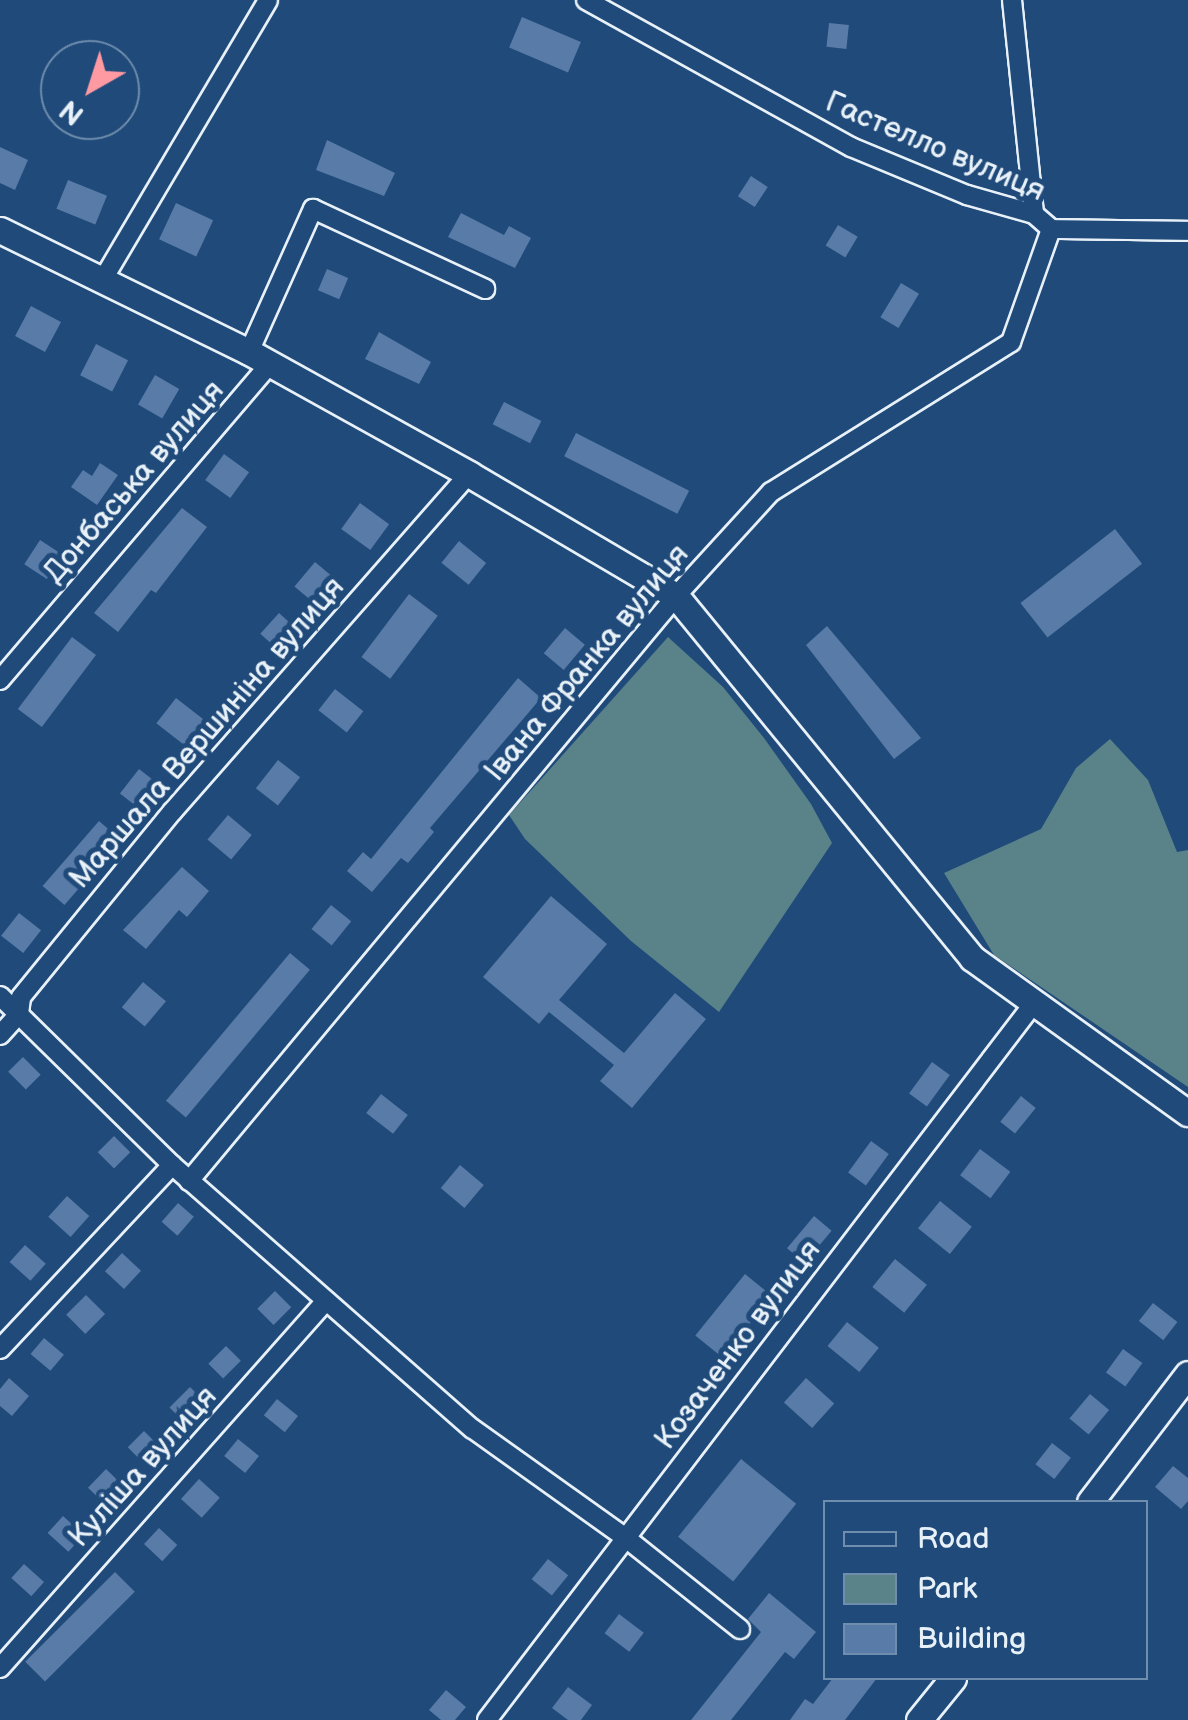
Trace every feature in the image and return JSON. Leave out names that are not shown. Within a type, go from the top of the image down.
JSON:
[{"type":"main road","points":[[0,230],[259,358],[469,474],[676,596],[972,958],[1188,1113]]},
{"type":"main road","points":[[1092,1500],[1188,1374]]},
{"type":"main road","points":[[918,1720],[951,1680]]},
{"type":"street","points":[[102,281],[268,0]]},
{"type":"street","name":"Гастелло вулиця","points":[[586,0],[851,147],[967,195],[1034,214],[1051,229]]},
{"type":"street","points":[[1012,0],[1034,214]]},
{"type":"street","name":"Донбаська вулиця","points":[[0,680],[259,358],[313,209],[485,289]]},
{"type":"street","points":[[1051,229],[1188,231]]},
{"type":"street","name":"Івана Франка вулиця","points":[[189,1180],[676,596],[771,492],[1011,342],[1051,229]]},
{"type":"street","name":"Маршала Вершиніна вулиця","points":[[0,1035],[19,1014],[21,997],[172,812],[469,474]]},
{"type":"street","points":[[0,996],[172,1165],[473,1430],[626,1538],[740,1629]]},
{"type":"street","name":"Козаченко вулиця","points":[[487,1720],[1034,1003]]},
{"type":"street","points":[[0,1349],[172,1165]]},
{"type":"street","name":"Куліша вулиця","points":[[0,1668],[326,1302]]},
{"type":"green space","points":[[668,637],[723,687],[764,738],[811,804],[832,843],[719,1012],[631,941],[525,839],[509,815]]},
{"type":"green space","points":[[1110,739],[1148,780],[1177,852],[1188,850],[1188,1087],[994,955],[944,873],[1041,829],[1076,768]]},
{"type":"building","points":[[522,17],[581,42],[568,72],[509,47]]},
{"type":"building","points":[[829,23],[849,25],[846,49],[826,47]]},
{"type":"building","points":[[327,140],[395,173],[384,196],[316,170]]},
{"type":"building","points":[[0,147],[28,160],[15,190],[0,183]]},
{"type":"building","points":[[751,176],[768,187],[755,207],[738,196]]},
{"type":"building","points":[[68,180],[107,196],[95,224],[56,209]]},
{"type":"building","points":[[176,203],[213,220],[196,257],[159,239]]},
{"type":"building","points":[[461,213],[504,235],[509,226],[531,238],[515,268],[448,237]]},
{"type":"building","points":[[838,225],[858,237],[845,257],[826,246]]},
{"type":"building","points":[[327,269],[348,278],[339,299],[318,290]]},
{"type":"building","points":[[901,283],[919,294],[898,328],[880,317]]},
{"type":"building","points":[[31,306],[61,322],[45,352],[15,336]]},
{"type":"building","points":[[379,332],[431,362],[419,384],[365,359]]},
{"type":"building","points":[[96,344],[128,360],[112,392],[80,375]]},
{"type":"building","points":[[155,375],[179,389],[162,418],[138,404]]},
{"type":"building","points":[[504,402],[541,421],[530,443],[493,424]]},
{"type":"building","points":[[576,433],[689,491],[677,514],[564,456]]},
{"type":"building","points":[[224,454],[249,472],[230,498],[205,480]]},
{"type":"building","points":[[100,463],[118,475],[97,505],[71,487],[83,470],[92,476]]},
{"type":"building","points":[[360,503],[389,524],[370,550],[341,529]]},
{"type":"building","points":[[182,508],[207,527],[156,593],[151,590],[118,632],[94,613]]},
{"type":"building","points":[[1115,529],[1142,564],[1048,638],[1020,603]]},
{"type":"building","points":[[40,540],[63,555],[47,579],[24,564]]},
{"type":"building","points":[[459,541],[486,563],[469,585],[441,563]]},
{"type":"building","points":[[315,562],[341,584],[320,608],[294,587]]},
{"type":"building","points":[[409,594],[438,616],[390,679],[361,657]]},
{"type":"building","points":[[279,613],[298,630],[279,651],[260,634]]},
{"type":"building","points":[[827,626],[921,738],[894,759],[806,645]]},
{"type":"building","points":[[565,628],[585,645],[564,670],[544,653]]},
{"type":"building","points":[[72,637],[96,655],[42,727],[18,709]]},
{"type":"building","points":[[518,678],[541,698],[430,828],[434,832],[408,863],[401,858],[372,892],[347,871],[363,852],[371,859]]},
{"type":"building","points":[[335,689],[363,711],[347,732],[318,710]]},
{"type":"building","points":[[176,698],[209,724],[189,749],[156,723]]},
{"type":"building","points":[[278,760],[300,777],[278,806],[256,788]]},
{"type":"building","points":[[139,769],[163,788],[144,813],[120,793]]},
{"type":"building","points":[[228,815],[252,835],[231,859],[207,840]]},
{"type":"building","points":[[99,821],[121,840],[64,905],[43,886]]},
{"type":"building","points":[[182,867],[209,891],[187,917],[179,910],[146,949],[123,930]]},
{"type":"building","points":[[551,896],[607,944],[559,1000],[624,1053],[675,993],[706,1019],[632,1108],[600,1081],[614,1065],[549,1012],[539,1024],[483,977]]},
{"type":"building","points":[[331,905],[351,921],[332,945],[311,929]]},
{"type":"building","points":[[19,913],[41,930],[23,953],[1,936]]},
{"type":"building","points":[[290,953],[310,970],[186,1118],[166,1101]]},
{"type":"building","points":[[143,982],[166,1001],[145,1027],[122,1007]]},
{"type":"building","points":[[23,1057],[41,1075],[26,1090],[8,1072]]},
{"type":"building","points":[[932,1062],[950,1075],[927,1106],[909,1094]]},
{"type":"building","points":[[381,1094],[408,1115],[393,1134],[366,1113]]},
{"type":"building","points":[[1021,1096],[1036,1108],[1015,1134],[1000,1122]]},
{"type":"building","points":[[114,1136],[130,1152],[114,1169],[98,1152]]},
{"type":"building","points":[[871,1141],[889,1154],[866,1185],[848,1173]]},
{"type":"building","points":[[980,1149],[1010,1172],[990,1198],[960,1175]]},
{"type":"building","points":[[460,1165],[484,1185],[464,1208],[441,1188]]},
{"type":"building","points":[[67,1196],[89,1216],[71,1237],[48,1217]]},
{"type":"building","points":[[940,1201],[972,1227],[950,1254],[918,1228]]},
{"type":"building","points":[[178,1203],[194,1217],[177,1236],[162,1222]]},
{"type":"building","points":[[814,1216],[832,1231],[805,1263],[787,1248]]},
{"type":"building","points":[[25,1245],[46,1264],[30,1281],[10,1262]]},
{"type":"building","points":[[122,1253],[141,1271],[124,1289],[105,1271]]},
{"type":"building","points":[[895,1259],[927,1285],[904,1313],[872,1287]]},
{"type":"building","points":[[745,1274],[772,1296],[722,1357],[695,1335]]},
{"type":"building","points":[[275,1291],[291,1307],[274,1325],[257,1309]]},
{"type":"building","points":[[86,1295],[105,1314],[85,1334],[66,1315]]},
{"type":"building","points":[[1153,1303],[1177,1322],[1163,1340],[1139,1321]]},
{"type":"building","points":[[847,1322],[879,1348],[859,1372],[827,1346]]},
{"type":"building","points":[[44,1338],[64,1355],[50,1371],[31,1354]]},
{"type":"building","points":[[226,1346],[241,1361],[223,1379],[208,1364]]},
{"type":"building","points":[[1123,1349],[1142,1363],[1125,1387],[1106,1372]]},
{"type":"building","points":[[9,1378],[29,1396],[12,1416],[0,1406],[0,1389]]},
{"type":"building","points":[[806,1378],[834,1403],[812,1428],[784,1403]]},
{"type":"building","points":[[190,1387],[207,1404],[186,1424],[169,1408]]},
{"type":"building","points":[[1090,1394],[1109,1410],[1089,1435],[1069,1419]]},
{"type":"building","points":[[277,1399],[298,1416],[285,1432],[264,1415]]},
{"type":"building","points":[[144,1431],[162,1449],[145,1465],[128,1447]]},
{"type":"building","points":[[238,1439],[259,1456],[245,1473],[224,1456]]},
{"type":"building","points":[[1052,1443],[1071,1458],[1054,1479],[1035,1464]]},
{"type":"building","points":[[741,1459],[796,1504],[733,1581],[678,1537]]},
{"type":"building","points":[[1173,1466],[1188,1478],[1188,1501],[1181,1509],[1155,1487]]},
{"type":"building","points":[[106,1469],[127,1489],[109,1508],[88,1488]]},
{"type":"building","points":[[199,1479],[220,1498],[202,1518],[181,1499]]},
{"type":"building","points":[[63,1516],[84,1535],[68,1552],[48,1533]]},
{"type":"building","points":[[159,1528],[177,1545],[162,1561],[144,1544]]},
{"type":"building","points":[[548,1559],[568,1575],[552,1596],[532,1579]]},
{"type":"building","points":[[24,1564],[44,1582],[31,1596],[11,1578]]},
{"type":"building","points":[[115,1572],[135,1592],[45,1682],[25,1662]]},
{"type":"building","points":[[769,1593],[816,1632],[794,1659],[785,1652],[731,1720],[691,1720],[761,1632],[748,1619]]},
{"type":"building","points":[[619,1614],[644,1633],[629,1652],[605,1633]]},
{"type":"building","points":[[831,1680],[875,1680],[845,1720],[790,1720],[805,1699],[813,1704]]},
{"type":"building","points":[[568,1687],[592,1705],[581,1720],[568,1720],[552,1708]]},
{"type":"building","points":[[446,1690],[466,1707],[455,1720],[441,1720],[429,1710]]}]
